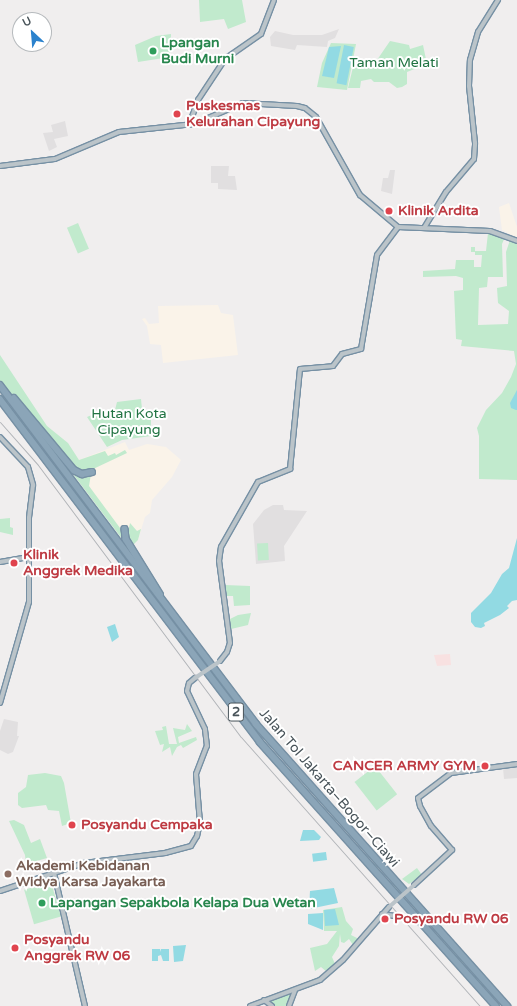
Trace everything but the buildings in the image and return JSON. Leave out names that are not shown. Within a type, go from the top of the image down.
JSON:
[{"type":"highway","points":[[2,387],[26,412],[74,470],[82,474],[92,472]]},
{"type":"highway","name":"Jalan Tol Jakarta–Bogor–Ciawi","points":[[2,387],[256,724],[507,1006]]},
{"type":"highway","name":"Jalan Tol Jakarta–Bogor–Ciawi","points":[[0,399],[260,742],[496,1006]]},
{"type":"highway","points":[[125,529],[126,539],[154,583],[163,602]]},
{"type":"street","points":[[186,123],[205,87],[225,59],[261,34],[269,20],[274,0]]},
{"type":"street","points":[[424,228],[446,192],[474,159],[475,143],[469,85],[470,60],[478,32],[498,0]]},
{"type":"street","points":[[0,166],[55,159],[119,132],[212,118],[243,103],[305,108],[316,117],[360,195],[398,227],[497,232],[517,241]]},
{"type":"street","points":[[0,891],[54,873],[100,860],[185,850],[194,842],[200,823],[195,779],[206,751],[207,739],[187,691],[190,683],[220,661],[228,652],[230,640],[219,552],[258,482],[290,469],[300,370],[303,368],[333,366],[342,354],[361,349],[377,255],[398,227]]},
{"type":"street","points":[[0,437],[26,464],[32,475],[28,606],[0,703]]},
{"type":"street","points":[[0,562],[29,557]]},
{"type":"street","points":[[250,1006],[317,982],[336,968],[382,914],[452,850],[431,826],[420,806],[418,798],[450,773],[517,764]]},
{"type":"street","points":[[54,873],[85,1006]]},
{"type":"street","points":[[382,914],[395,916]]},
{"type":"street","points":[[288,1006],[295,990]]},
{"type":"street","points":[[264,1000],[272,1006]]},
{"type":"shaded area","points":[[339,29],[335,38],[328,41],[327,47],[297,45],[295,50],[271,46],[270,37],[275,31],[293,35],[322,35]]},
{"type":"shaded area","points":[[65,121],[68,136],[54,139],[57,147],[49,151],[43,133],[53,132],[51,125]]},
{"type":"shaded area","points":[[211,166],[229,166],[228,176],[235,176],[237,190],[218,189],[218,183],[211,183]]},
{"type":"shaded area","points":[[390,170],[395,170],[392,194],[381,191],[383,178],[388,178]]},
{"type":"shaded area","points":[[509,203],[517,227],[517,238],[502,230],[499,207]]},
{"type":"shaded area","points":[[218,305],[221,313],[233,315],[238,355],[163,363],[161,345],[150,344],[147,326],[142,319],[145,318],[149,324],[159,323],[158,306]]},
{"type":"shaded area","points":[[125,442],[129,450],[147,444],[166,447],[181,460],[172,477],[152,500],[150,513],[145,517],[138,540],[132,546],[61,450],[70,448],[79,460]]},
{"type":"shaded area","points":[[273,505],[283,505],[284,510],[307,511],[284,546],[285,561],[256,564],[253,524],[264,510]]},
{"type":"shaded area","points":[[450,654],[451,665],[437,666],[434,655]]},
{"type":"shaded area","points":[[4,719],[18,722],[17,736],[19,736],[13,752],[8,754],[0,750],[0,731]]},
{"type":"shaded area","points":[[517,766],[517,778],[504,779],[503,768]]},
{"type":"green space","points":[[199,0],[242,0],[246,22],[228,29],[224,19],[200,22]]},
{"type":"green space","name":"Lpangan Budi Murni","points":[[171,34],[170,57],[138,62],[135,45],[156,36]]},
{"type":"green space","name":"Taman Melati","points":[[390,41],[409,45],[410,49],[423,45],[427,64],[407,72],[407,84],[402,87],[397,88],[389,82],[374,82],[371,79],[361,81],[360,88],[348,88],[354,63],[377,60]]},
{"type":"green space","points":[[331,43],[356,44],[347,90],[317,87],[322,63]]},
{"type":"green space","points":[[78,223],[89,249],[78,253],[67,228]]},
{"type":"green space","points":[[488,233],[505,237],[502,244],[503,277],[488,277],[487,287],[479,288],[478,325],[508,324],[509,311],[498,303],[497,288],[507,286],[506,252],[510,240],[517,243],[517,480],[479,479],[479,436],[477,428],[486,410],[502,393],[511,377],[516,364],[514,351],[461,346],[462,340],[456,339],[454,291],[463,290],[463,278],[456,276],[423,277],[423,271],[455,269],[456,260],[474,260],[474,267],[481,267],[482,255],[475,255],[475,252],[471,252],[471,247],[475,247],[475,251],[486,251]]},
{"type":"green space","points":[[0,355],[47,426],[68,443],[79,460],[105,451],[108,456],[115,453],[116,455],[125,450],[127,453],[91,470],[77,469],[0,385]]},
{"type":"green space","name":"Hutan Kota Cipayung","points":[[141,399],[142,409],[146,409],[146,414],[151,414],[151,436],[122,440],[107,447],[87,417],[101,411],[115,410],[117,402]]},
{"type":"green space","points":[[57,453],[70,468],[91,474],[89,486],[123,532],[129,548]]},
{"type":"green space","points":[[10,518],[10,527],[13,528],[13,535],[0,532],[0,519]]},
{"type":"green space","points":[[130,523],[137,531],[141,529],[138,540],[132,546],[127,537]]},
{"type":"green space","points":[[268,543],[269,560],[258,561],[257,544]]},
{"type":"green space","points":[[225,585],[250,586],[250,605],[234,606],[233,596],[227,596]]},
{"type":"green space","points":[[251,613],[248,625],[231,629],[230,619],[238,615]]},
{"type":"green space","points":[[187,724],[192,731],[178,737],[179,743],[196,737],[197,740],[183,748],[181,745],[177,747],[172,756],[170,747],[162,752],[164,744],[160,745],[155,731],[163,730],[162,727],[166,726],[169,744],[177,744],[173,728],[185,730]]},
{"type":"green space","points":[[375,766],[397,794],[377,810],[355,782]]},
{"type":"green space","points":[[45,773],[61,776],[64,783],[71,823],[62,826],[59,811],[48,810],[46,805],[22,808],[18,805],[18,793],[26,787],[28,775]]},
{"type":"green space","points":[[14,820],[24,825],[31,843],[40,839],[47,858],[26,864],[25,855],[9,821]]},
{"type":"green space","points":[[417,868],[422,875],[409,884],[402,879]]},
{"type":"green space","name":"Lapangan Sepakbola Kelapa Dua Wetan","points":[[51,882],[61,917],[34,924],[24,890]]},
{"type":"green space","points":[[342,907],[346,921],[353,929],[351,935],[359,939],[353,945],[349,939],[344,943],[341,942],[340,934],[339,946],[332,957],[335,964],[327,972],[321,967],[315,971],[310,948],[327,944],[337,931],[324,931],[323,910]]},
{"type":"green space","points":[[291,991],[287,1006],[275,1006],[269,1000]]},
{"type":"water","points":[[344,45],[354,47],[346,85],[337,83]]},
{"type":"water","points":[[341,46],[334,78],[322,76],[329,47]]},
{"type":"water","points":[[517,390],[516,410],[511,408],[510,403]]},
{"type":"water","points":[[517,538],[517,600],[512,601],[507,606],[509,608],[500,615],[484,623],[485,626],[481,628],[475,627],[471,622],[471,613],[491,593],[502,574],[509,568]]},
{"type":"water","points":[[115,624],[119,637],[112,642],[107,627]]},
{"type":"water","points":[[303,830],[314,830],[321,837],[319,840],[300,841]]},
{"type":"water","points":[[326,852],[327,860],[313,862],[312,854]]},
{"type":"water","points":[[334,888],[338,903],[309,909],[310,891]]},
{"type":"water","points":[[335,909],[339,925],[325,926],[324,910]]},
{"type":"water","points":[[323,913],[323,930],[308,924],[308,914]]},
{"type":"water","points":[[186,945],[183,961],[174,962],[173,946]]},
{"type":"water","points":[[152,949],[160,949],[161,952],[161,949],[169,949],[169,961],[163,961],[161,955],[158,956],[158,961],[152,961]]},
{"type":"tram line","points":[[0,422],[38,465],[241,737],[480,1006]]},
{"type":"place","name":"Lpangan Budi Murni","points":[[153,51]]},
{"type":"place","name":"Puskesmas Kelurahan Cipayung","points":[[177,114]]},
{"type":"place","name":"Klinik Ardita","points":[[389,211]]},
{"type":"place","name":"Klinik Anggrek Medika","points":[[14,563]]},
{"type":"place","name":"CANCER ARMY GYM","points":[[485,766]]},
{"type":"place","name":"Posyandu Cempaka","points":[[72,825]]},
{"type":"place","name":"Akademi Kebidanan Widya Karsa Jayakarta","points":[[8,874]]},
{"type":"place","name":"Lapangan Sepakbola Kelapa Dua Wetan","points":[[42,903]]},
{"type":"place","name":"Posyandu RW 06","points":[[385,919]]},
{"type":"place","name":"Posyandu Anggrek RW 06","points":[[15,948]]}]
